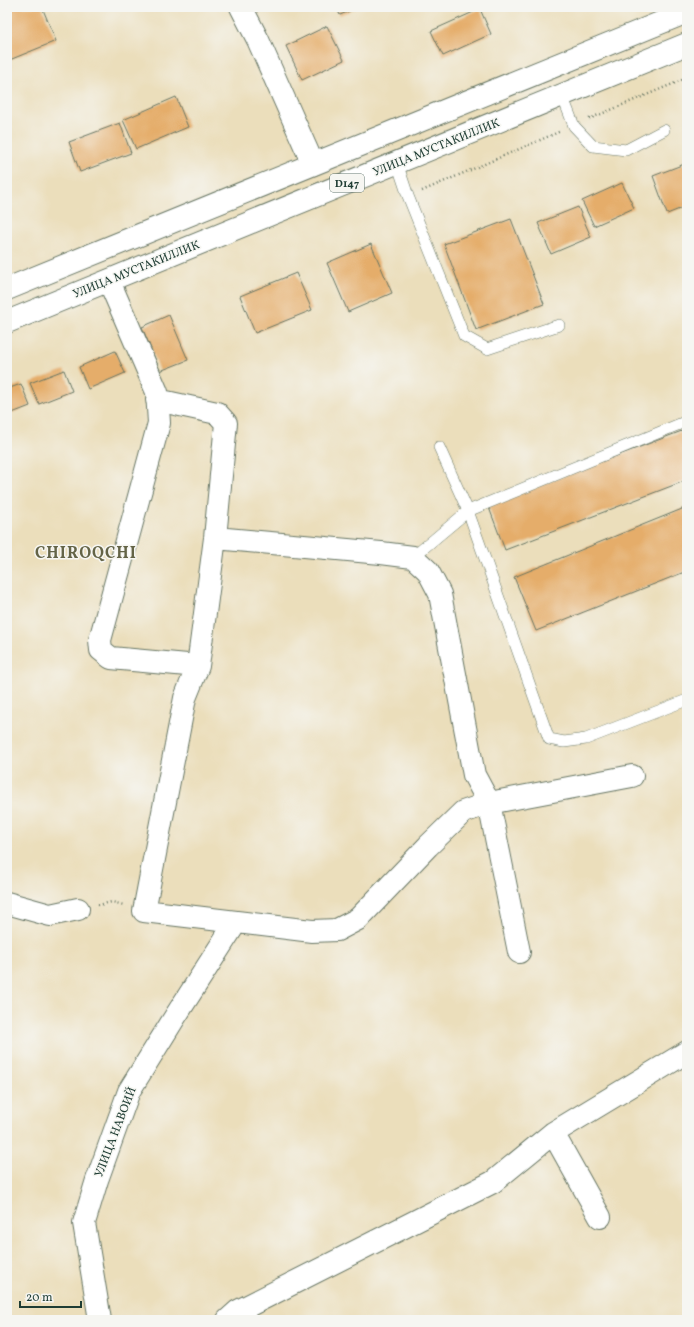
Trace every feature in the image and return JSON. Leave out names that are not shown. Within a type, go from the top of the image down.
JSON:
[{"type":"street","points":[[241,7],[258,40],[312,164]]},
{"type":"street","name":"D147","points":[[7,290],[312,164],[687,12]]},
{"type":"street","name":"УЛИЦА МУСТАКИЛЛИК","points":[[7,322],[687,44]]},
{"type":"street","points":[[109,280],[157,392],[159,423],[100,640],[101,650],[111,658],[198,666]]},
{"type":"street","points":[[157,400],[217,414],[226,423],[215,538],[198,666],[186,698],[144,911],[312,931],[337,930],[358,919],[463,812],[489,803],[632,776]]},
{"type":"street","points":[[215,538],[413,557],[428,570],[440,594],[474,775],[489,803],[519,952]]},
{"type":"street","points":[[7,903],[50,915],[78,909]]},
{"type":"street","name":"УЛИЦА НАВОИЙ","points":[[100,1320],[84,1223],[97,1180],[129,1091],[236,922]]},
{"type":"street","points":[[228,1320],[238,1311],[493,1182],[553,1134],[687,1052]]},
{"type":"street","points":[[553,1134],[600,1217]]},
{"type":"lane","points":[[562,95],[574,126],[592,146],[626,150],[664,130]]},
{"type":"lane","points":[[397,163],[408,196],[464,336],[487,349],[559,325]]},
{"type":"lane","points":[[413,557],[468,511],[687,421]]},
{"type":"lane","points":[[439,447],[468,511],[549,739],[564,742],[586,739],[687,700]]},
{"type":"path","points":[[408,196],[687,78]]},
{"type":"path","points":[[78,909],[112,902],[144,911]]},
{"type":"building","points":[[7,7],[42,7],[56,41],[7,61]]},
{"type":"building","points":[[336,7],[359,7],[340,15]]},
{"type":"building","points":[[480,9],[491,34],[443,56],[431,31]]},
{"type":"building","points":[[327,26],[344,60],[302,80],[286,46]]},
{"type":"building","points":[[176,97],[188,127],[136,149],[123,120]]},
{"type":"building","points":[[120,123],[131,153],[80,172],[69,142]]},
{"type":"building","points":[[687,163],[687,206],[667,214],[653,176]]},
{"type":"building","points":[[622,183],[634,208],[594,226],[582,201]]},
{"type":"building","points":[[578,207],[591,237],[551,254],[538,223]]},
{"type":"building","points":[[511,219],[544,304],[476,330],[444,244]]},
{"type":"building","points":[[371,244],[392,293],[348,312],[327,263]]},
{"type":"building","points":[[296,273],[312,310],[255,333],[240,296]]},
{"type":"building","points":[[169,315],[188,360],[160,371],[142,327]]},
{"type":"building","points":[[115,351],[125,373],[88,389],[79,367]]},
{"type":"building","points":[[64,370],[72,391],[39,404],[30,383]]},
{"type":"building","points":[[21,384],[30,406],[7,415],[7,389]]},
{"type":"building","points":[[687,429],[687,480],[505,550],[488,505]]},
{"type":"building","points":[[687,507],[687,571],[536,631],[514,577]]},
{"type":"district","name":"CHIROQCHI","points":[[86,552]]}]
